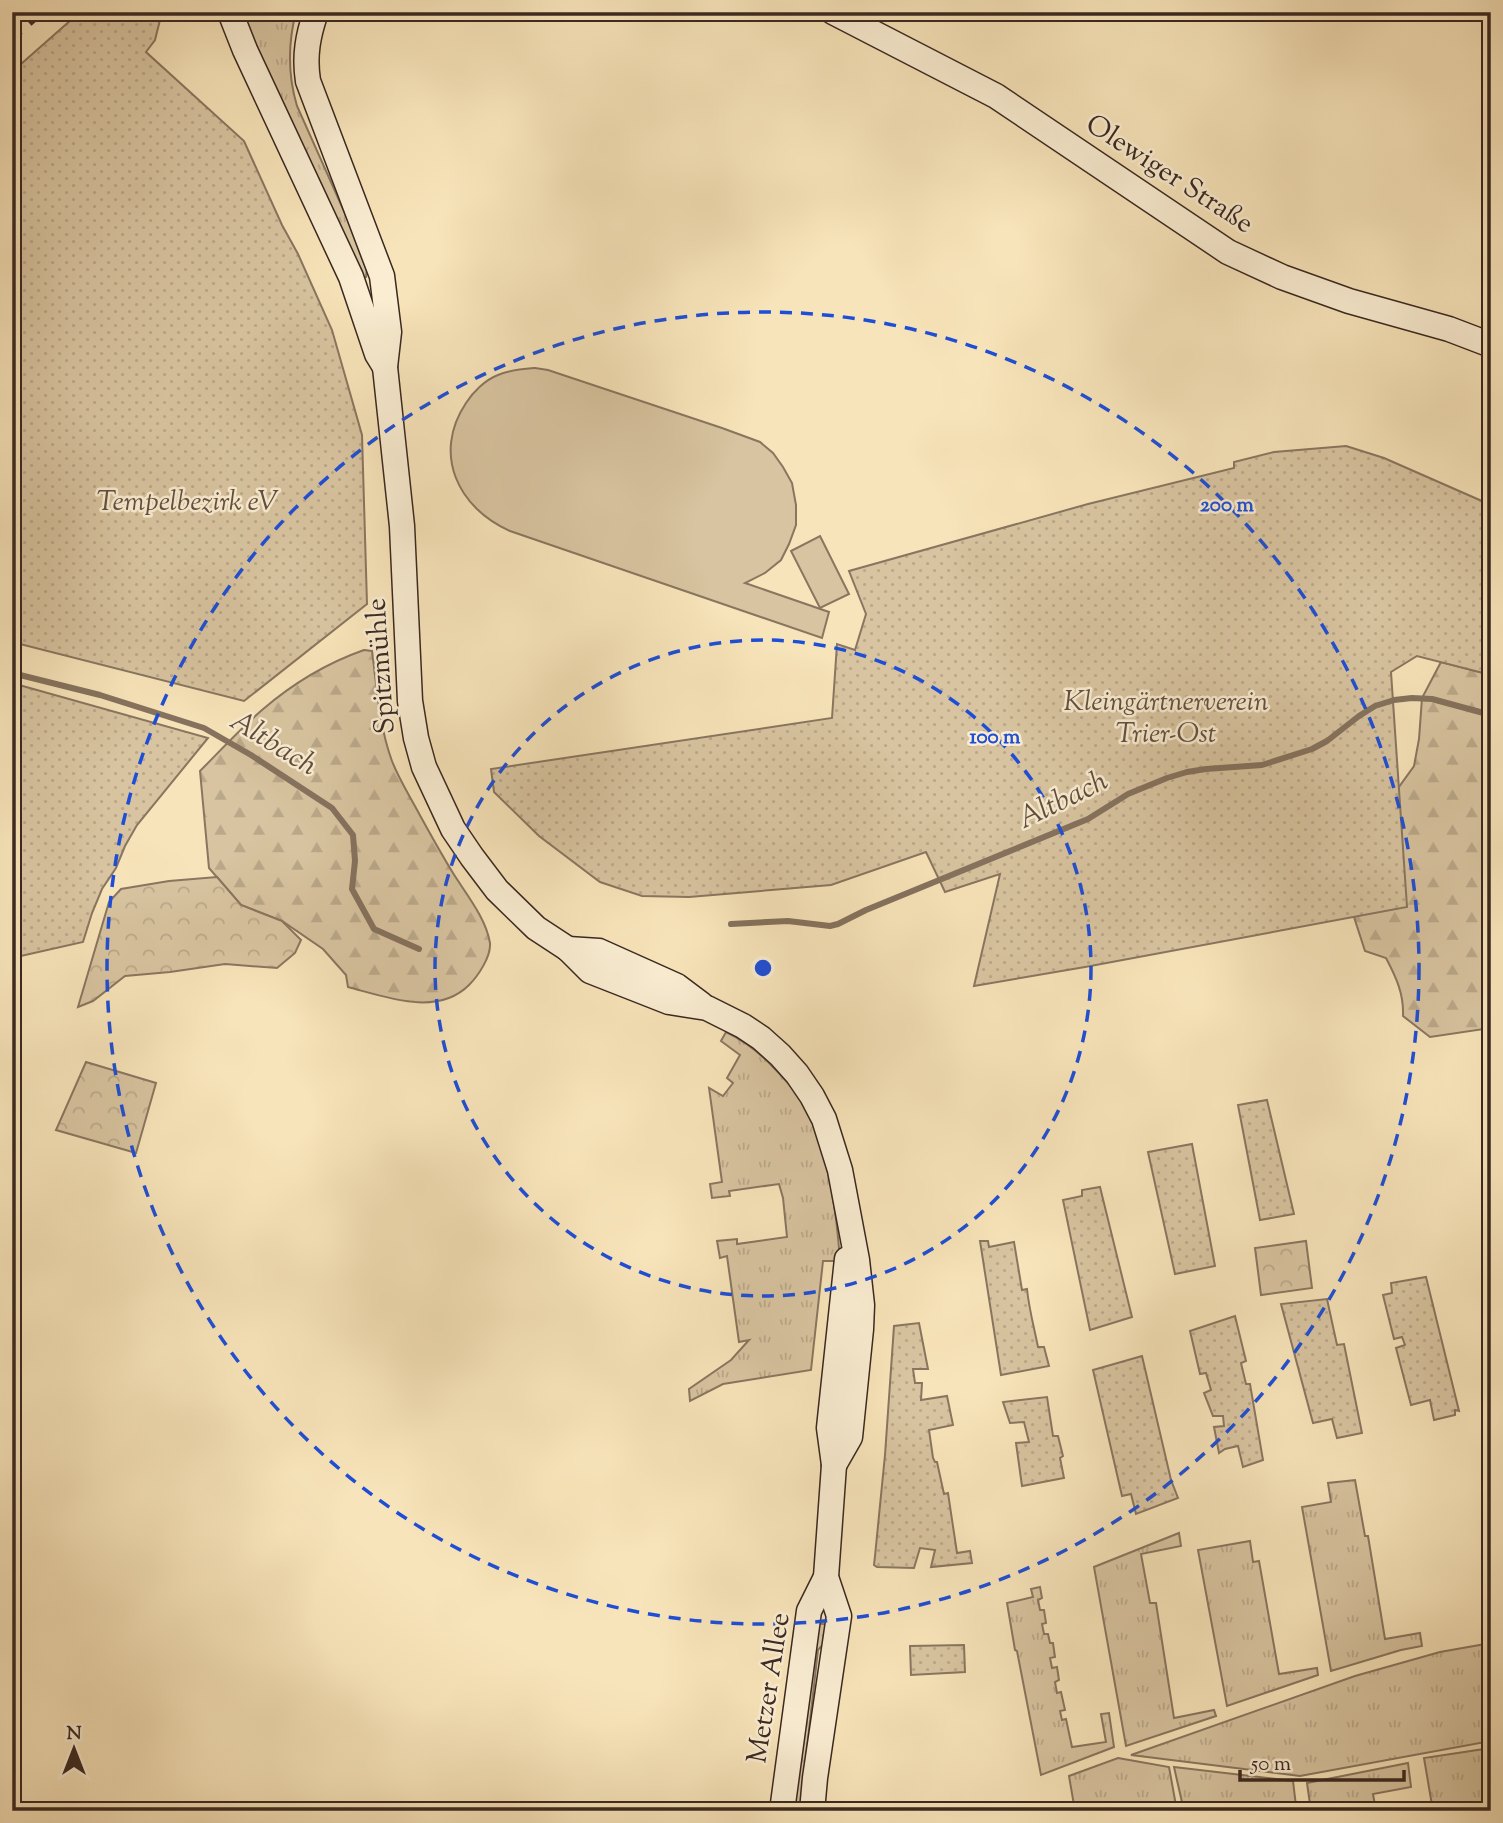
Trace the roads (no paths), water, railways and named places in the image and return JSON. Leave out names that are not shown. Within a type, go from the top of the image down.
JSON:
[{"type":"street","name":"Spitzmühle","points":[[230,12],[351,277],[377,354],[385,367]]},
{"type":"street","name":"Spitzmühle","points":[[316,12],[306,53],[308,81],[382,276],[389,332],[385,367],[407,594],[410,701],[424,767],[453,829],[482,872],[523,917],[568,949]]},
{"type":"street","name":"Olewiger Straße","points":[[833,12],[996,96],[1228,252],[1282,277],[1349,301],[1449,329],[1491,345]]},
{"type":"street","name":"Metzer Allee","points":[[568,949],[599,951],[677,986],[707,1008],[761,1038],[788,1064],[812,1096],[824,1119],[845,1192],[860,1285],[861,1329],[850,1437],[834,1465],[826,1577],[809,1611],[782,1811]]},
{"type":"street","name":"Metzer Allee","points":[[812,1811],[839,1616],[826,1577]]},
{"type":"waterway","name":"Altbach","points":[[12,673],[100,695],[204,728],[332,808],[353,835],[355,861],[352,889],[374,929],[419,949]]},
{"type":"waterway","name":"Altbach","points":[[731,924],[788,921],[830,926],[838,924],[1088,819],[1128,794],[1167,778],[1206,769],[1262,765],[1312,749],[1375,706],[1394,700],[1432,699],[1491,715]]},
{"type":"railway","points":[[12,16],[16,12]]},
{"type":"railway","points":[[12,40],[43,12]]},
{"type":"park label","name":"Tempelbezirk eV","points":[[188,503]]},
{"type":"park label","name":"Kleingärtnerverein Trier-Ost","points":[[1166,719]]}]
